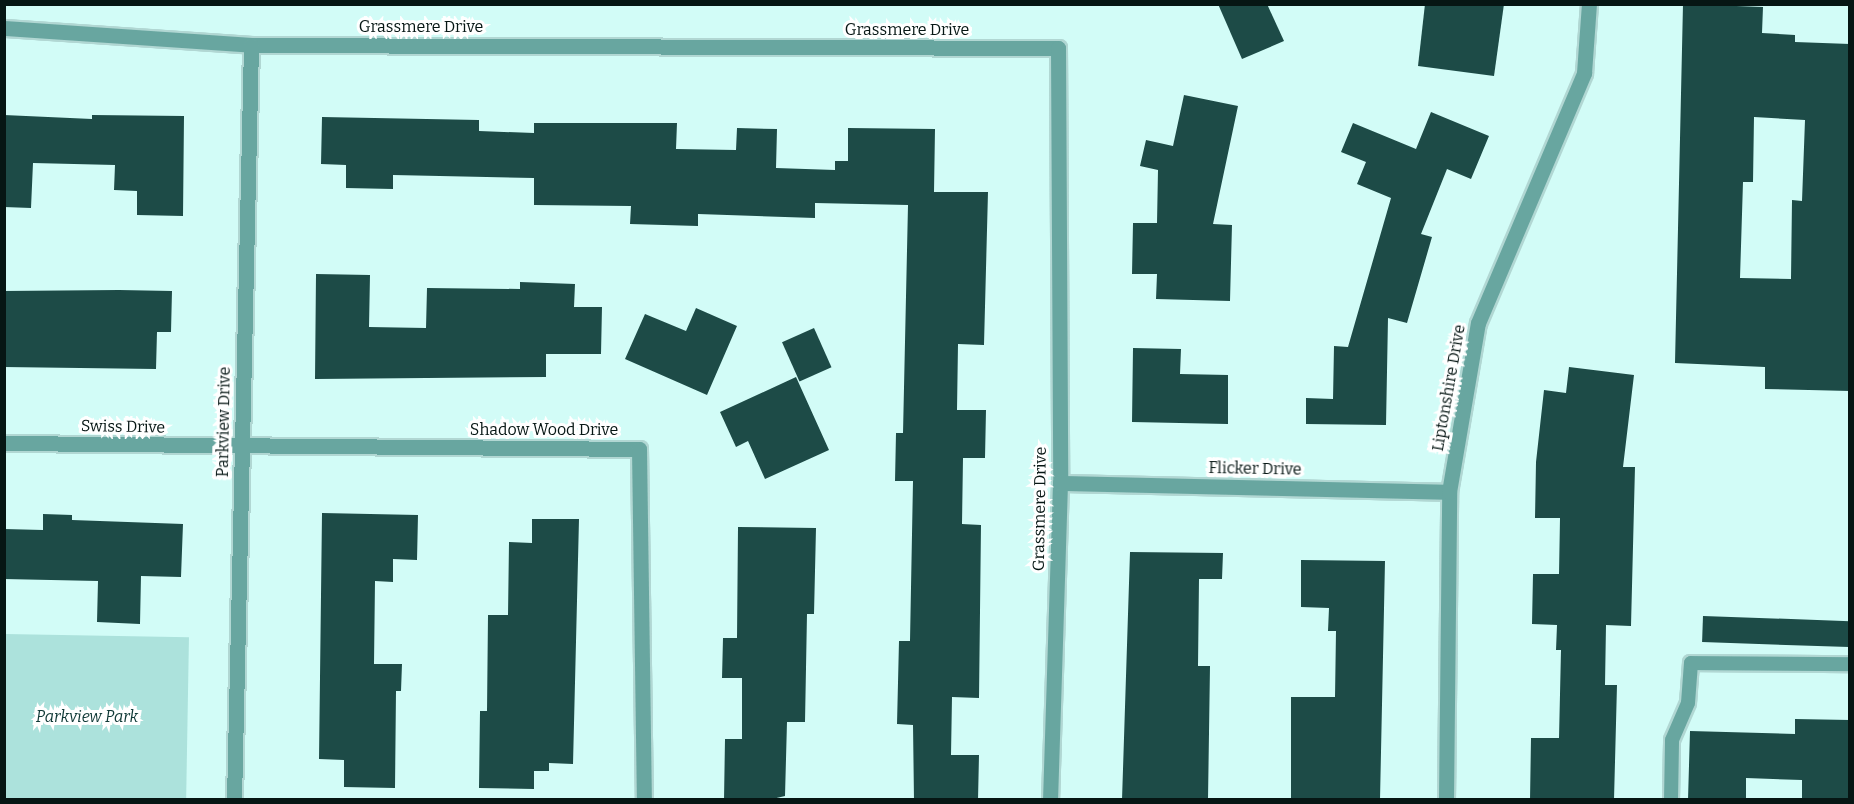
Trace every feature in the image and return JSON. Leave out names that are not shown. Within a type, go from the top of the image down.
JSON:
[{"type":"street","name":"Liptonshire Drive","points":[[1446,800],[1449,492],[1478,323],[1584,73],[1589,4]]},
{"type":"street","name":"Grassmere Drive","points":[[4,28],[251,45],[1058,48],[1060,483],[1050,800]]},
{"type":"street","name":"Parkview Drive","points":[[234,800],[251,45]]},
{"type":"street","name":"Swiss Drive","points":[[4,443],[242,446]]},
{"type":"street","name":"Shadow Wood Drive","points":[[242,446],[639,449],[644,800]]},
{"type":"street","name":"Flicker Drive","points":[[1060,483],[1449,492]]},
{"type":"lane","points":[[1671,800],[1672,740],[1688,703],[1691,663],[1850,664]]},
{"type":"green space","name":"Parkview Park","points":[[5,634],[189,637],[186,800],[4,799]]},
{"type":"building","points":[[1218,4],[1267,4],[1284,41],[1242,59]]},
{"type":"building","points":[[1425,4],[1504,4],[1494,76],[1418,66]]},
{"type":"building","points":[[1683,4],[1763,7],[1762,33],[1795,35],[1795,42],[1850,44],[1850,391],[1765,389],[1765,367],[1675,363]],"holes":[[[1754,117],[1805,120],[1802,201],[1792,200],[1791,279],[1740,278],[1743,182],[1753,182]]]},
{"type":"building","points":[[1184,95],[1238,106],[1213,224],[1232,225],[1230,301],[1156,299],[1157,274],[1132,274],[1133,223],[1157,223],[1158,170],[1140,166],[1146,140],[1173,146]]},
{"type":"building","points":[[1431,112],[1489,136],[1471,179],[1447,169],[1421,234],[1432,237],[1407,323],[1388,318],[1386,425],[1306,424],[1306,398],[1333,399],[1334,346],[1348,347],[1391,198],[1357,184],[1366,162],[1341,152],[1353,123],[1416,149]]},
{"type":"building","points":[[4,115],[92,119],[92,115],[184,116],[183,216],[137,215],[137,191],[114,190],[115,165],[33,163],[31,208],[4,207]]},
{"type":"building","points":[[322,117],[479,120],[479,131],[534,133],[534,123],[677,123],[676,149],[736,150],[737,128],[777,129],[776,168],[835,170],[835,161],[848,161],[848,128],[935,129],[934,192],[988,192],[984,345],[958,344],[957,410],[986,410],[985,458],[963,458],[962,524],[981,525],[979,698],[952,697],[951,755],[979,755],[978,800],[914,800],[913,725],[897,724],[899,641],[910,641],[913,481],[895,481],[896,433],[903,433],[908,205],[815,203],[815,218],[698,214],[698,226],[630,224],[631,206],[534,205],[534,178],[393,175],[393,189],[346,188],[346,165],[321,164]]},
{"type":"building","points":[[316,274],[370,275],[369,327],[426,328],[427,288],[520,289],[520,282],[575,284],[574,307],[602,307],[601,354],[546,354],[546,377],[315,379]]},
{"type":"building","points":[[4,291],[172,291],[171,332],[157,332],[156,369],[4,367]]},
{"type":"building","points":[[696,308],[737,326],[707,395],[625,359],[645,314],[686,331]]},
{"type":"building","points":[[814,328],[831,367],[800,382],[782,342]]},
{"type":"building","points":[[1133,348],[1181,349],[1180,374],[1228,375],[1228,424],[1132,422]]},
{"type":"building","points":[[1569,367],[1634,375],[1623,467],[1635,467],[1631,626],[1606,625],[1605,685],[1617,685],[1614,800],[1530,800],[1531,738],[1559,738],[1561,650],[1556,650],[1557,625],[1532,624],[1533,574],[1559,574],[1560,518],[1535,518],[1536,462],[1544,390],[1566,393]]},
{"type":"building","points":[[796,377],[829,450],[765,479],[748,441],[736,447],[720,412]]},
{"type":"building","points":[[322,513],[418,515],[417,560],[393,559],[393,582],[375,581],[374,664],[402,664],[401,691],[396,691],[395,788],[344,787],[344,760],[319,759]]},
{"type":"building","points":[[43,514],[72,515],[72,520],[183,524],[181,577],[141,576],[140,624],[97,622],[98,581],[4,579],[4,529],[43,530]]},
{"type":"building","points":[[532,519],[579,519],[573,764],[549,763],[549,771],[534,771],[534,789],[479,788],[480,711],[487,711],[488,615],[508,615],[509,542],[532,543]]},
{"type":"building","points":[[738,527],[816,528],[814,614],[807,614],[805,722],[787,722],[785,796],[768,800],[724,800],[725,739],[742,739],[742,678],[722,678],[723,638],[737,638]]},
{"type":"building","points":[[1130,552],[1223,553],[1222,579],[1199,579],[1198,666],[1210,666],[1208,800],[1122,800]]},
{"type":"building","points":[[1301,560],[1385,561],[1380,800],[1291,800],[1291,697],[1335,697],[1336,631],[1328,631],[1329,608],[1301,607]]},
{"type":"building","points":[[1703,616],[1850,621],[1849,647],[1702,642]]},
{"type":"building","points":[[1795,719],[1850,720],[1850,800],[1802,800],[1802,780],[1746,778],[1746,800],[1688,800],[1690,731],[1795,734]]}]
